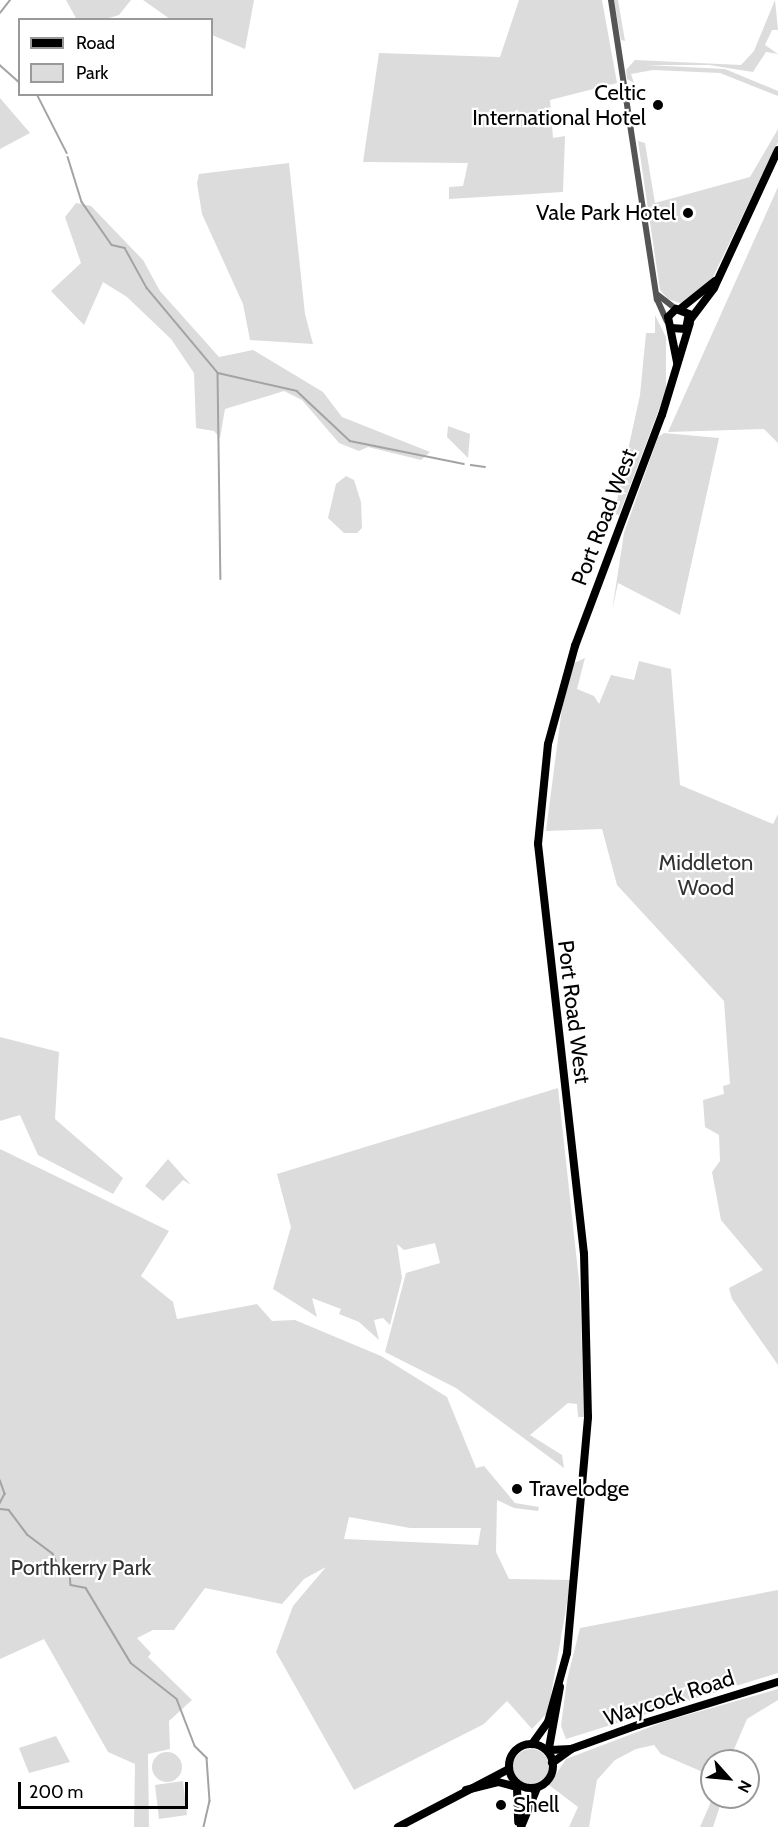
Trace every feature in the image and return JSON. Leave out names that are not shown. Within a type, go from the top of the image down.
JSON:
[{"type":"main road","name":"Port Road West","points":[[549,1749],[560,1709],[560,1685],[583,1516],[587,1323],[580,1206],[538,843],[548,744],[575,646],[690,322],[715,281],[778,150]]},
{"type":"main road","points":[[678,309],[690,322],[679,332],[669,324],[678,309],[715,281]]},
{"type":"main road","name":"Port Road West","points":[[669,324],[677,363]]},
{"type":"main road","name":"Waycock Road","points":[[549,1749],[571,1749],[778,1682]]},
{"type":"main road","name":"Port Road West","points":[[532,1744],[548,1722],[560,1685]]},
{"type":"main road","points":[[398,1827],[509,1769],[532,1744],[549,1749],[552,1763],[519,1827]]},
{"type":"main road","name":"Waycock Road","points":[[552,1763],[571,1749]]},
{"type":"main road","points":[[509,1769],[515,1787],[519,1827]]},
{"type":"main road","points":[[466,1790],[498,1782],[531,1789],[541,1782]]},
{"type":"street","points":[[611,0],[658,295],[669,324]]},
{"type":"street","points":[[658,295],[678,309]]},
{"type":"green space","points":[[66,0],[131,0],[119,15],[109,18],[76,18]]},
{"type":"green space","points":[[143,0],[254,0],[245,49],[213,35],[213,18],[169,18]]},
{"type":"green space","points":[[519,0],[602,0],[617,83],[550,100],[553,138],[565,136],[563,192],[449,199],[449,187],[463,186],[468,163],[363,162],[379,53],[500,57]]},
{"type":"green space","points":[[614,0],[618,0],[625,41],[621,40]]},
{"type":"green space","points":[[775,0],[778,30],[772,30],[765,45],[778,54],[766,52],[753,72],[709,65],[646,65],[725,69],[778,91],[778,96],[720,73],[653,70],[631,74],[634,83],[627,79],[626,70],[635,60],[741,65],[754,51]]},
{"type":"green space","points":[[0,98],[30,133],[0,149]]},
{"type":"green space","points":[[778,129],[778,142],[713,277],[683,304],[668,299],[660,290],[638,141],[645,143],[655,203],[750,177]]},
{"type":"green space","points":[[289,163],[305,314],[313,344],[250,340],[243,304],[202,214],[197,183],[199,174]]},
{"type":"green space","points":[[778,187],[778,443],[764,429],[668,432]]},
{"type":"green space","points":[[76,203],[91,206],[143,260],[160,291],[219,357],[253,350],[323,392],[342,417],[430,452],[421,460],[368,447],[359,451],[339,443],[302,400],[284,391],[225,409],[220,438],[214,431],[196,428],[194,373],[171,339],[127,297],[103,282],[84,325],[51,291],[81,263],[65,217]]},
{"type":"green space","points":[[655,315],[666,337],[666,391],[619,515],[614,514],[640,395],[646,333],[655,333]]},
{"type":"green space","points":[[448,426],[470,434],[468,458],[447,437]]},
{"type":"green space","points":[[664,433],[719,438],[680,615],[618,583],[612,611],[624,533],[658,437]]},
{"type":"green space","points":[[346,476],[354,480],[361,502],[362,528],[357,533],[344,533],[328,518],[336,484]]},
{"type":"green space","name":"Middleton Wood","points":[[585,658],[577,689],[594,696],[599,704],[611,675],[634,680],[639,661],[671,669],[680,785],[773,824],[778,814],[778,1365],[732,1299],[729,1288],[763,1270],[721,1220],[712,1172],[720,1161],[719,1135],[705,1127],[703,1100],[724,1094],[723,1086],[730,1084],[724,1001],[617,885],[602,829],[546,831],[562,708],[574,663]]},
{"type":"green space","points":[[0,1037],[59,1052],[55,1119],[123,1178],[113,1194],[38,1155],[20,1115],[0,1121]]},
{"type":"green space","points":[[558,1088],[580,1290],[584,1417],[578,1417],[577,1404],[568,1403],[530,1435],[562,1455],[564,1468],[456,1388],[385,1352],[406,1273],[440,1263],[435,1243],[404,1250],[397,1244],[402,1278],[390,1325],[383,1318],[374,1320],[379,1340],[359,1322],[339,1314],[341,1309],[312,1298],[317,1317],[273,1289],[291,1227],[277,1174]]},
{"type":"green space","name":"Porthkerry Park","points":[[0,1149],[169,1231],[141,1276],[173,1302],[177,1319],[257,1304],[272,1321],[295,1320],[381,1356],[447,1397],[476,1468],[484,1466],[515,1503],[539,1507],[538,1511],[514,1508],[497,1500],[496,1552],[509,1579],[571,1580],[548,1712],[532,1729],[507,1701],[484,1724],[354,1790],[276,1652],[293,1606],[326,1567],[304,1579],[282,1604],[205,1588],[174,1630],[153,1630],[137,1638],[151,1653],[148,1657],[192,1700],[169,1721],[170,1749],[148,1754],[149,1827],[134,1827],[135,1764],[108,1752],[44,1639],[0,1659]],"holes":[[[349,1517],[410,1528],[481,1528],[478,1545],[344,1539]]]},
{"type":"green space","points":[[168,1159],[191,1185],[183,1180],[163,1201],[145,1186]]},
{"type":"green space","points":[[778,1590],[778,1673],[566,1739],[561,1726],[567,1680],[580,1628]]},
{"type":"green space","points":[[778,1689],[778,1700],[747,1719],[734,1749],[700,1749],[700,1771],[661,1754],[654,1745],[636,1749],[615,1760],[597,1780],[589,1827],[569,1827],[578,1807],[549,1785],[566,1759],[666,1721]]},
{"type":"green space","points":[[56,1736],[70,1762],[29,1773],[19,1748]]},
{"type":"green space","points":[[531,1749],[543,1755],[549,1767],[543,1779],[531,1785],[519,1779],[513,1767],[519,1755]]},
{"type":"green space","points":[[167,1752],[178,1756],[182,1767],[178,1778],[167,1782],[156,1778],[152,1767],[156,1756]]},
{"type":"green space","points":[[183,1781],[187,1815],[159,1819],[155,1785]]},
{"type":"green space","points":[[708,1809],[719,1809],[713,1827],[700,1827]]},
{"type":"waterway","points":[[0,13],[10,0]]},
{"type":"waterway","points":[[0,65],[18,81]]},
{"type":"waterway","points":[[38,96],[67,153]]},
{"type":"waterway","points":[[68,157],[82,202],[112,245],[125,248],[147,288],[218,373],[297,391],[350,441],[464,464]]},
{"type":"waterway","points":[[218,373],[221,579]]},
{"type":"waterway","points":[[471,465],[485,467]]},
{"type":"waterway","points":[[0,1480],[5,1494],[0,1504]]},
{"type":"waterway","points":[[0,1509],[9,1510],[28,1535],[53,1554],[59,1567],[70,1572],[71,1585],[86,1588],[131,1663],[177,1699],[195,1746],[207,1758],[210,1801],[204,1827]]},
{"type":"place","name":"Celtic International Hotel","points":[[658,105]]},
{"type":"place","name":"Vale Park Hotel","points":[[688,213]]},
{"type":"place","name":"Travelodge","points":[[517,1489]]},
{"type":"place","name":"Shell","points":[[501,1805]]}]
